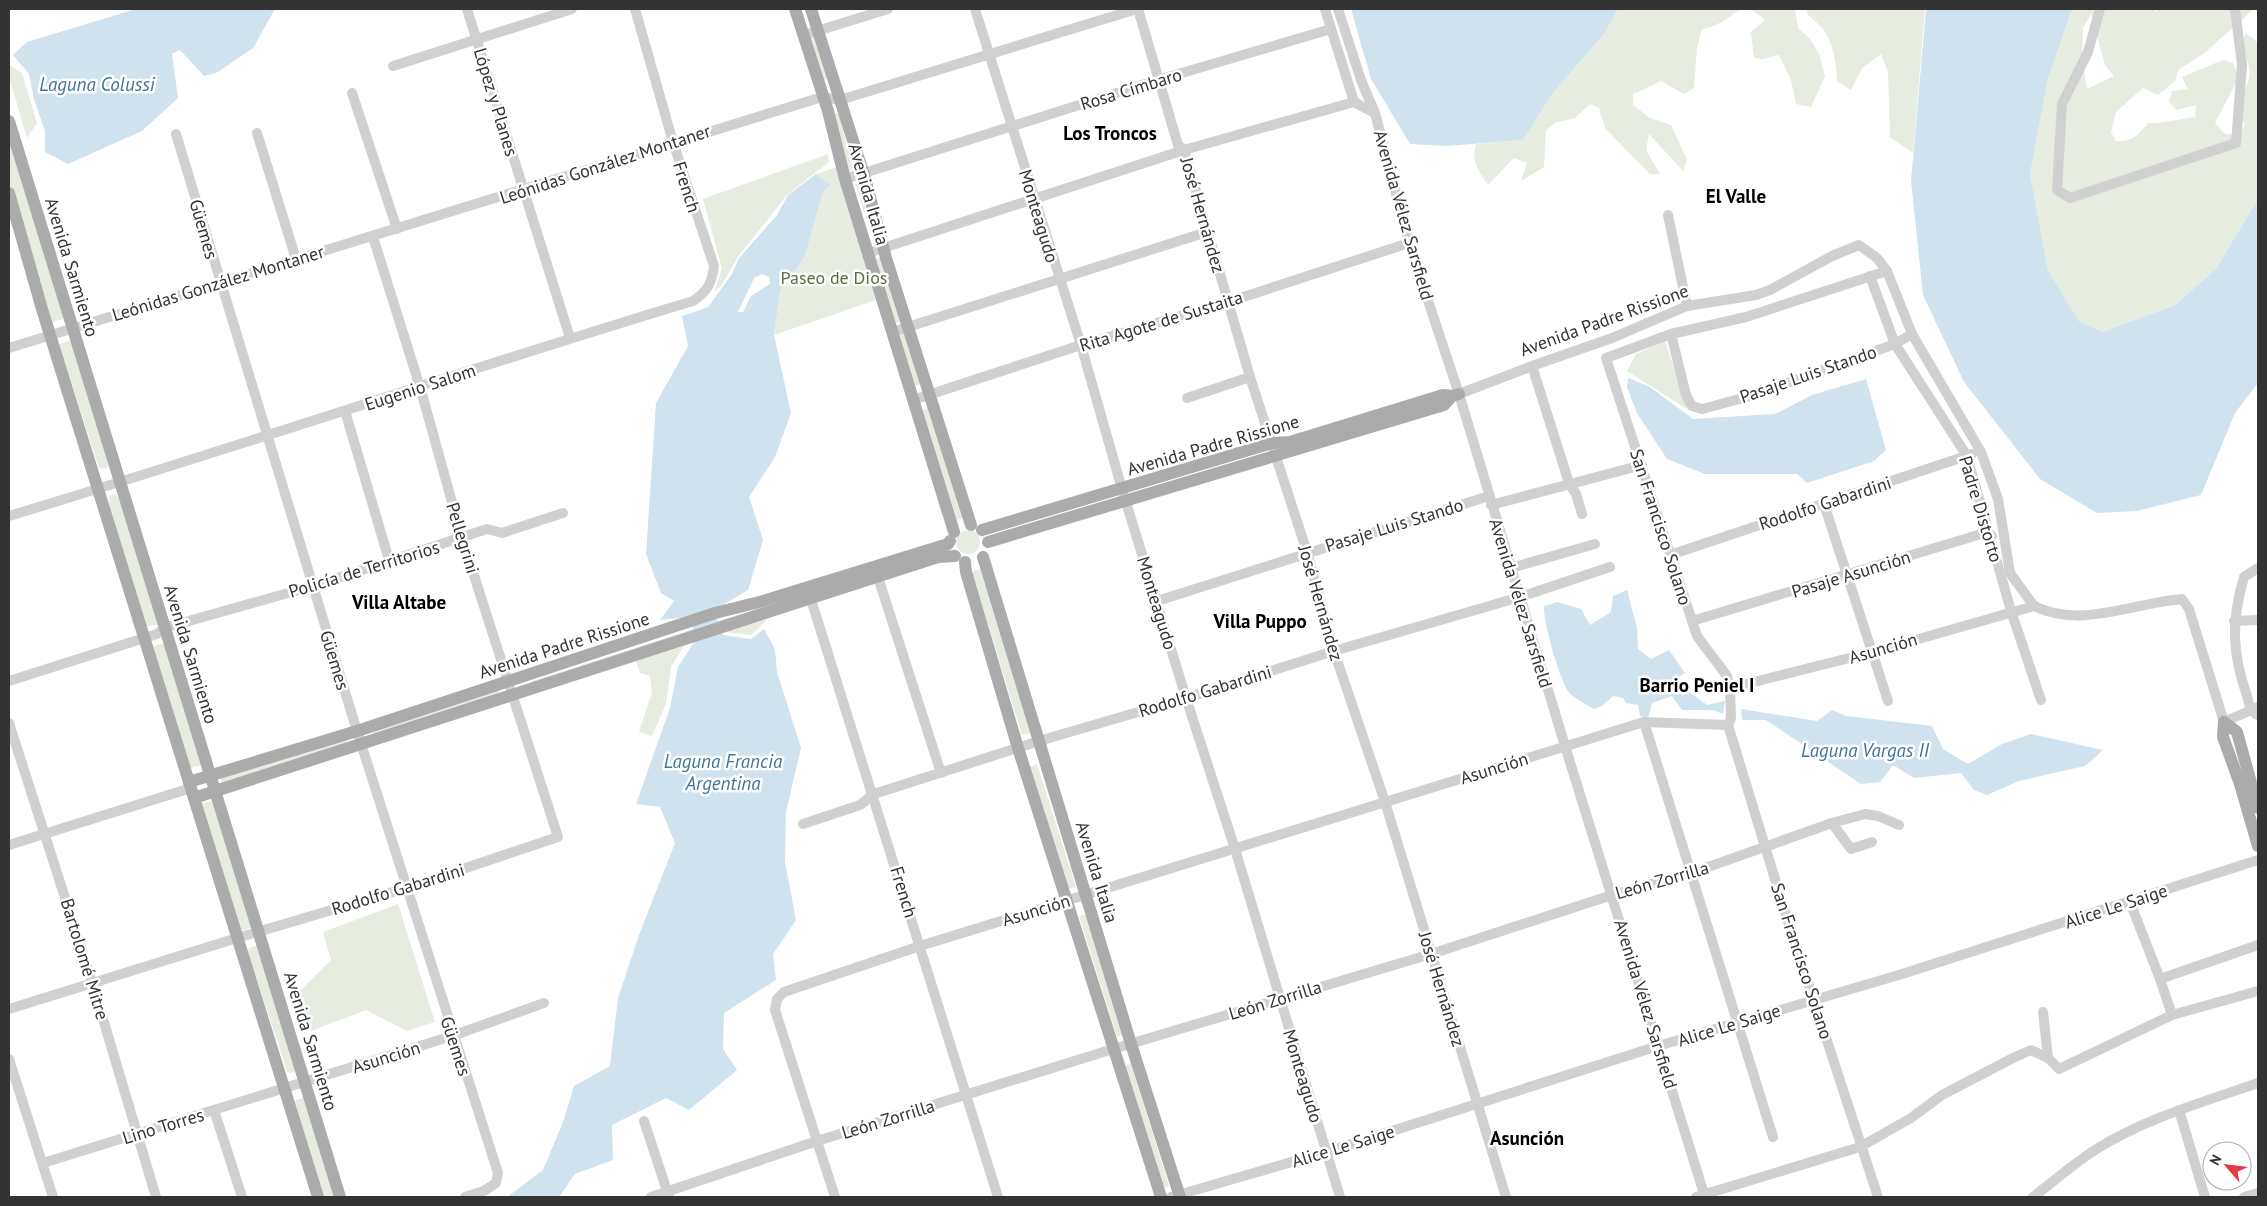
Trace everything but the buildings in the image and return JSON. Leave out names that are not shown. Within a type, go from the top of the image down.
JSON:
[{"type":"main road","name":"Avenida Italia","points":[[795,9],[913,400],[952,537]]},
{"type":"main road","name":"Avenida Italia","points":[[811,9],[928,394],[976,527]]},
{"type":"main road","name":"Avenida Sarmiento","points":[[9,121],[340,1197]]},
{"type":"main road","points":[[9,193],[50,335],[318,1197]]},
{"type":"main road","name":"Avenida Padre Rissione","points":[[976,527],[1122,489],[1272,443],[1290,442],[1443,395],[1456,395]]},
{"type":"main road","name":"Avenida Padre Rissione","points":[[988,542],[1444,405],[1456,395]]},
{"type":"main road","points":[[960,559],[974,562],[982,556],[988,542],[976,527],[960,527],[952,537],[950,548],[960,559],[966,572],[1018,748],[1161,1197]]},
{"type":"main road","name":"Avenida Padre Rissione","points":[[191,789],[214,790],[721,628],[809,593],[876,571],[948,544],[952,537]]},
{"type":"main road","name":"Avenida Italia","points":[[982,556],[1177,1196]]},
{"type":"main road","name":"Avenida Padre Rissione","points":[[876,571],[938,557],[960,559]]},
{"type":"main road","name":"Avenida Padre Rissione","points":[[191,789],[210,776],[509,682],[715,613],[809,593]]},
{"type":"main road","points":[[2224,722],[2237,732],[2258,808]]},
{"type":"main road","points":[[2224,722],[2223,737],[2240,784],[2258,846]]},
{"type":"street","name":"López y Planes","points":[[467,9],[570,338]]},
{"type":"street","points":[[393,66],[572,9]]},
{"type":"street","name":"French","points":[[635,9],[673,142],[714,266],[712,279]]},
{"type":"street","points":[[804,35],[888,9]]},
{"type":"street","name":"Monteagudo","points":[[975,9],[1081,345],[1122,489],[1186,698],[1235,849],[1340,1197]]},
{"type":"street","name":"Leónidas González Montaner","points":[[9,348],[822,97],[840,100],[1137,9]]},
{"type":"street","name":"José Hernández","points":[[1137,9],[1178,145],[1184,150],[1250,377],[1307,552],[1334,651],[1385,802],[1506,1197]]},
{"type":"street","points":[[1325,9],[1354,102]]},
{"type":"street","name":"Avenida Vélez Sarsfield","points":[[1338,9],[1361,80],[1375,113],[1409,243],[1612,895],[1701,1196]]},
{"type":"street","points":[[2100,9],[2088,52],[2062,104],[2057,190],[2070,198],[2236,143],[2242,65],[2235,9]]},
{"type":"street","name":"Rosa Címbaro","points":[[845,179],[863,175],[1158,80],[1331,29]]},
{"type":"street","points":[[352,93],[397,229]]},
{"type":"street","points":[[868,253],[1184,150],[1354,102],[1375,113]]},
{"type":"street","points":[[257,133],[296,259]]},
{"type":"street","name":"Güemes","points":[[176,134],[361,744],[452,1036],[498,1173],[496,1183],[484,1191],[465,1197]]},
{"type":"street","points":[[1668,215],[1687,306]]},
{"type":"street","points":[[892,332],[1207,232]]},
{"type":"street","name":"Pellegrini","points":[[373,237],[420,387],[462,538],[558,837]]},
{"type":"street","name":"Rita Agote de Sustaita","points":[[913,400],[1081,345],[1228,302],[1409,243]]},
{"type":"street","name":"Avenida Padre Rissione","points":[[1456,395],[1612,338],[1687,306],[1756,295],[1770,290],[1832,256],[1859,245],[1877,258]]},
{"type":"street","name":"Padre Distorto","points":[[1877,258],[1886,271],[1912,334],[1981,452],[1998,499],[2004,549],[2010,573],[2034,606]]},
{"type":"street","name":"Avenida Padre Rissione","points":[[1606,358],[1671,334],[1746,317],[1886,271]]},
{"type":"street","name":"Padre Distorto","points":[[1870,276],[1895,344],[1967,456],[2011,611],[2041,700]]},
{"type":"street","name":"Eugenio Salom","points":[[9,516],[119,483],[570,338],[693,301],[705,293],[712,279]]},
{"type":"street","name":"Pasaje Luis Stando","points":[[1671,334],[1686,395],[1692,406],[1702,409],[1754,395],[1895,344],[1912,334]]},
{"type":"street","points":[[1612,338],[1617,354]]},
{"type":"street","name":"San Francisco Solano","points":[[1606,358],[1697,636],[1727,676],[1730,688]]},
{"type":"street","points":[[1532,366],[1569,483],[1576,494],[1582,514]]},
{"type":"street","points":[[1187,398],[1250,377]]},
{"type":"street","points":[[345,411],[389,560]]},
{"type":"street","name":"Rodolfo Gabardini","points":[[1670,555],[1981,452]]},
{"type":"street","name":"Pasaje Luis Stando","points":[[1157,601],[1307,552],[1490,500],[1642,465]]},
{"type":"street","points":[[1824,504],[1849,575],[1888,701]]},
{"type":"street","name":"Policía de Territorios","points":[[9,681],[144,639],[157,634],[164,628],[313,586],[487,529],[502,533],[563,513]]},
{"type":"street","points":[[1988,532],[2004,549]]},
{"type":"street","name":"Pasaje Asunción","points":[[1692,620],[1849,575],[1988,532]]},
{"type":"street","points":[[1511,568],[1594,544]]},
{"type":"street","name":"Rodolfo Gabardini","points":[[803,824],[860,805],[874,794],[1039,741],[1186,698],[1334,651],[1520,597],[1610,567]]},
{"type":"street","points":[[2034,606],[2046,612],[2079,617],[2167,600],[2182,600],[2189,608],[2224,722],[2256,710],[2237,669],[2234,621],[2244,577],[2258,568]]},
{"type":"street","points":[[876,571],[941,773]]},
{"type":"street","name":"French","points":[[809,593],[874,794],[998,1197]]},
{"type":"street","name":"Asunción","points":[[1730,688],[1872,652],[2034,606]]},
{"type":"street","points":[[2234,621],[2258,620]]},
{"type":"street","points":[[1728,725],[1731,718],[1730,688]]},
{"type":"street","points":[[1644,722],[1739,1022],[1773,1137]]},
{"type":"street","name":"Asunción","points":[[817,1141],[775,1010],[777,999],[784,992],[920,946],[1644,722],[1728,725]]},
{"type":"street","name":"Bartolomé Mitre","points":[[9,723],[92,982],[156,1197]]},
{"type":"street","name":"San Francisco Solano","points":[[1728,725],[1767,847],[1786,915],[1860,1147],[1878,1197]]},
{"type":"street","points":[[9,845],[191,789]]},
{"type":"street","name":"León Zorrilla","points":[[651,1197],[668,1195],[817,1141],[1113,1049],[1431,954],[1612,895],[1691,873],[1832,823],[1865,814],[1878,816],[1899,825]]},
{"type":"street","points":[[1832,823],[1851,848],[1872,842]]},
{"type":"street","name":"Rodolfo Gabardini","points":[[9,1009],[259,931],[406,888],[558,837]]},
{"type":"street","name":"Alice Le Saige","points":[[1177,1196],[1326,1152],[1658,1046],[1902,974],[2258,860]]},
{"type":"street","points":[[2130,902],[2172,1015]]},
{"type":"street","points":[[2160,979],[2258,945]]},
{"type":"street","points":[[1701,1196],[1860,1147],[1911,1118],[1942,1095],[2031,1050],[2048,1058],[2060,1069],[2172,1015],[2258,991]]},
{"type":"street","name":"Asunción","points":[[283,1088],[452,1036],[544,1004]]},
{"type":"street","points":[[2043,1012],[2048,1058]]},
{"type":"street","points":[[9,1059],[53,1197]]},
{"type":"street","points":[[2037,1196],[2093,1151],[2114,1140],[2179,1110],[2258,1083]]},
{"type":"street","name":"Lino Torres","points":[[42,1163],[283,1088]]},
{"type":"street","points":[[214,1110],[242,1197]]},
{"type":"street","points":[[2179,1110],[2205,1197]]},
{"type":"street","points":[[644,1121],[668,1195]]},
{"type":"street","points":[[817,1141],[835,1197]]},
{"type":"street","points":[[2244,1197],[2258,1193]]},
{"type":"green space","points":[[1618,9],[1740,9],[1722,22],[1702,29],[1697,48],[1694,88],[1684,94],[1661,81],[1633,94],[1633,105],[1650,118],[1671,125],[1687,160],[1683,171],[1649,134],[1646,150],[1660,174],[1650,174],[1605,128],[1599,108],[1590,104],[1575,118],[1555,123],[1546,130],[1544,167],[1521,181],[1527,163],[1514,158],[1488,185],[1478,170],[1475,161],[1476,144],[1523,140],[1553,93],[1605,33]]},
{"type":"green space","points":[[1751,9],[1795,9],[1798,28],[1810,39],[1819,54],[1825,76],[1811,107],[1796,104],[1791,80],[1779,55],[1762,59],[1754,58],[1751,32],[1765,20]]},
{"type":"green space","points":[[1806,9],[1925,9],[1913,153],[1890,137],[1888,72],[1881,54],[1862,68],[1851,90],[1837,81],[1835,60],[1830,41],[1823,29],[1811,18]]},
{"type":"green space","points":[[2072,9],[2154,9],[2156,12],[2159,9],[2254,9],[2203,54],[2178,70],[2175,81],[2158,95],[2143,88],[2116,112],[2111,132],[2116,141],[2135,137],[2148,123],[2195,117],[2196,105],[2176,110],[2169,102],[2172,91],[2188,89],[2182,77],[2223,60],[2233,63],[2239,77],[2215,123],[2225,134],[2241,135],[2245,123],[2233,114],[2235,103],[2249,80],[2249,69],[2241,45],[2246,33],[2258,43],[2258,199],[2216,269],[2175,305],[2102,332],[2079,321],[2048,270],[2030,174],[2048,79]],"holes":[[[2091,14],[2105,65],[2114,76],[2087,89],[2082,60],[2083,28]]]},
{"type":"green space","points":[[813,37],[828,78],[824,81],[810,39]]},
{"type":"green space","points":[[9,65],[22,73],[37,123],[27,138],[9,77]]},
{"type":"green space","points":[[839,113],[853,169],[849,170],[834,114]]},
{"type":"green space","points":[[9,136],[64,319],[52,322],[9,180]]},
{"type":"green space","points":[[828,154],[829,162],[787,195],[738,257],[721,286],[714,292],[722,269],[703,199]]},
{"type":"green space","name":"Paseo de Dios","points":[[837,167],[879,299],[774,335],[780,292],[786,277],[796,270],[805,256],[823,192],[831,185],[816,174]]},
{"type":"green space","points":[[860,182],[876,236],[872,236],[855,184]]},
{"type":"green space","points":[[881,258],[900,322],[895,324],[875,259]]},
{"type":"green space","points":[[904,333],[921,384],[915,386],[898,335]]},
{"type":"green space","points":[[71,340],[109,465],[105,469],[99,468],[59,344]]},
{"type":"green space","points":[[1665,341],[1687,409],[1627,371],[1636,354]]},
{"type":"green space","points":[[927,408],[965,517],[956,520],[923,410]]},
{"type":"green space","points":[[116,494],[121,502],[158,624],[146,627],[109,506],[110,495]]},
{"type":"green space","points":[[963,530],[973,530],[980,537],[980,547],[973,554],[963,554],[956,547],[956,537]]},
{"type":"green space","points":[[980,569],[1031,733],[1022,735],[972,572]]},
{"type":"green space","points":[[796,596],[796,598],[529,685],[529,682]]},
{"type":"green space","points":[[768,619],[751,635],[725,632]]},
{"type":"green space","points":[[164,643],[203,765],[190,768],[152,647]]},
{"type":"green space","points":[[684,646],[671,667],[666,704],[652,736],[639,732],[652,693],[650,676],[640,673],[636,661]]},
{"type":"green space","points":[[498,690],[500,697],[374,736],[372,730]]},
{"type":"green space","points":[[346,738],[348,745],[222,784],[220,777]]},
{"type":"green space","points":[[1037,764],[1076,887],[1068,889],[1029,767]]},
{"type":"green space","points":[[212,801],[251,928],[239,931],[201,804]]},
{"type":"green space","points":[[398,904],[435,1022],[407,1031],[366,1010],[311,1031],[298,993],[331,960],[323,932]]},
{"type":"green space","points":[[1086,914],[1123,1035],[1117,1037],[1079,916]]},
{"type":"green space","points":[[256,946],[259,948],[296,1071],[290,1073],[287,1071],[248,952],[249,948]]},
{"type":"green space","points":[[1131,1064],[1169,1186],[1162,1188],[1124,1066]]},
{"type":"green space","points":[[306,1097],[336,1197],[322,1197],[294,1101]]},
{"type":"water","name":"Laguna Colussi","points":[[136,9],[275,9],[253,48],[218,72],[204,76],[180,50],[172,54],[178,98],[142,131],[68,164],[45,152],[45,131],[34,99],[29,74],[13,55],[27,42]]},
{"type":"water","points":[[1351,9],[1618,9],[1605,33],[1553,93],[1523,140],[1446,146],[1410,144],[1371,79]]},
{"type":"water","points":[[1926,9],[2072,9],[2048,79],[2030,174],[2048,270],[2079,321],[2102,332],[2175,305],[2216,269],[2258,199],[2258,383],[2235,413],[2201,495],[2137,511],[2097,513],[2040,479],[1964,382],[1923,295],[1911,181]]},
{"type":"water","name":"Laguna Francia Argentina","points":[[816,174],[831,185],[823,192],[805,256],[796,270],[786,277],[780,292],[774,335],[791,413],[775,457],[749,497],[763,540],[748,590],[716,609],[715,613],[723,635],[751,639],[764,629],[775,649],[777,672],[801,748],[786,812],[785,862],[796,920],[773,954],[776,980],[724,1013],[723,1049],[737,1070],[689,1110],[666,1098],[612,1125],[613,1160],[575,1174],[559,1197],[507,1197],[543,1170],[563,1122],[574,1086],[610,1066],[618,998],[639,935],[675,843],[660,807],[636,804],[670,708],[678,667],[696,639],[690,617],[660,620],[674,601],[661,593],[646,554],[656,403],[688,346],[682,316],[708,307],[732,274],[739,258],[777,215],[788,195]],"holes":[[[762,274],[769,277],[770,284],[751,296],[743,312],[738,312],[754,278]]]},
{"type":"water","points":[[1628,378],[1650,387],[1693,419],[1775,414],[1812,395],[1866,379],[1886,450],[1874,461],[1807,483],[1797,474],[1705,474],[1667,459],[1637,413],[1627,387]]},
{"type":"water","points":[[1627,590],[1637,628],[1638,649],[1651,659],[1669,650],[1685,673],[1672,681],[1678,692],[1688,691],[1707,705],[1725,701],[1723,714],[1713,710],[1682,710],[1672,696],[1652,703],[1648,718],[1640,716],[1638,705],[1626,703],[1623,698],[1613,696],[1602,706],[1594,709],[1570,694],[1560,674],[1552,649],[1544,606],[1557,602],[1581,609],[1590,625],[1611,612],[1613,596]]},
{"type":"water","name":"Laguna Vargas II","points":[[1741,709],[1817,721],[1832,710],[1846,716],[1932,726],[1943,749],[1968,764],[2002,744],[2031,734],[2103,750],[2085,766],[2019,781],[1987,795],[1974,790],[1961,773],[1914,778],[1893,765],[1880,782],[1861,784],[1766,720],[1742,720]]},
{"type":"district","name":"Los Troncos","points":[[1110,133]]},
{"type":"district","name":"El Valle","points":[[1736,196]]},
{"type":"district","name":"Villa Altabe","points":[[399,602]]},
{"type":"district","name":"Villa Puppo","points":[[1260,621]]},
{"type":"district","name":"Barrio Peniel I","points":[[1697,685]]},
{"type":"district","name":"Asunción","points":[[1527,1138]]}]
